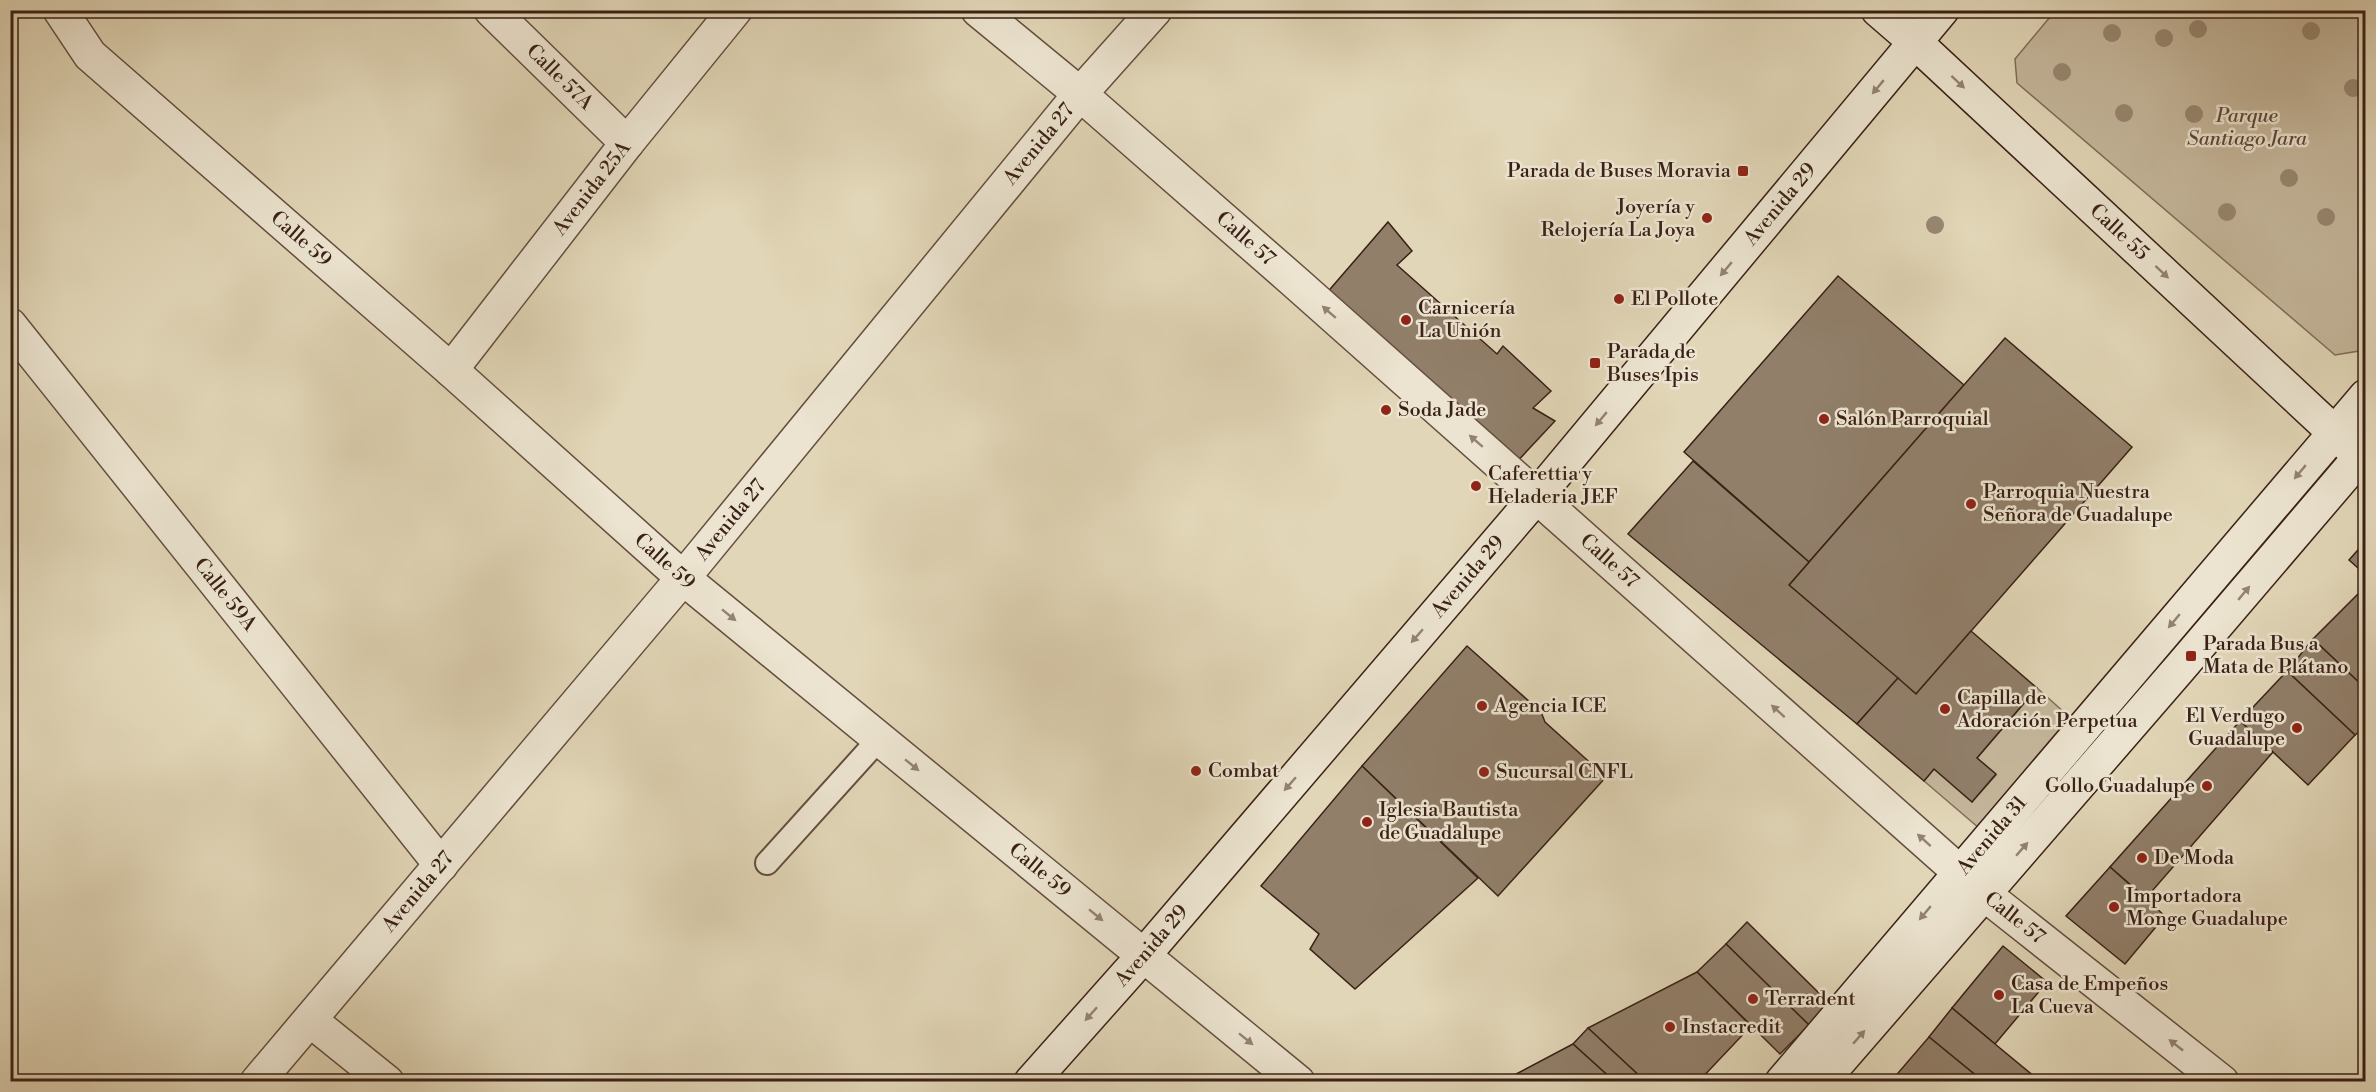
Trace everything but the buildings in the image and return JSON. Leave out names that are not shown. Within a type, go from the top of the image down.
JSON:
[{"type":"street","name":"Calle 59","points":[[60,10],[90,55],[451,370],[684,578],[1298,1082]]},
{"type":"street","name":"Calle 57A","points":[[491,10],[627,142]]},
{"type":"street","name":"Avenida 25A","points":[[451,370],[627,142],[735,10]]},
{"type":"street","name":"Calle 57","points":[[978,10],[1080,94],[1972,883],[2222,1082]]},
{"type":"street","name":"Avenida 27","points":[[257,1082],[684,578],[1080,94],[1155,10]]},
{"type":"street","name":"Calle 55","points":[[1878,10],[2334,432],[2363,454]]},
{"type":"street","name":"Avenida 29","points":[[1031,1082],[1144,955],[1537,496],[1942,10]]},
{"type":"street","name":"Calle 59A","points":[[10,325],[441,865]]},
{"type":"street","name":"Avenida 31","points":[[1821,1082],[1972,883],[2334,432],[2366,396]]},
{"type":"street","name":"Avenida 31","points":[[1782,1082],[2172,678],[2363,454]]},
{"type":"street","points":[[310,1020],[387,1082]]},
{"type":"lane","points":[[768,863],[880,738]]},
{"type":"green space","name":"Parque Santiago Jara","points":[[2055,11],[2365,11],[2365,350],[2335,355],[2017,83],[2015,59]]},
{"type":"green space","points":[[2037,688],[2074,721],[1979,828],[1924,781],[1934,769],[1972,802],[1996,775],[1977,758]]},
{"type":"place","name":"Parada de Buses Moravia","points":[[1743,171]]},
{"type":"place","name":"Joyería y Relojería La Joya","points":[[1707,218]]},
{"type":"place","name":"El Pollote","points":[[1619,299]]},
{"type":"place","name":"Carnicería La Unión","points":[[1406,320]]},
{"type":"place","name":"Parada de Buses Ipis","points":[[1595,363]]},
{"type":"place","name":"Soda Jade","points":[[1386,410]]},
{"type":"place","name":"Salón Parroquial","points":[[1824,419]]},
{"type":"place","name":"Caferettia y Heladeria JEF","points":[[1476,486]]},
{"type":"place","name":"Parroquia Nuestra Señora de Guadalupe","points":[[1971,504]]},
{"type":"place","name":"Parada Bus a Mata de Plátano","points":[[2191,656]]},
{"type":"place","name":"Agencia ICE","points":[[1482,706]]},
{"type":"place","name":"Capilla de Adoración Perpetua","points":[[1945,709]]},
{"type":"place","name":"El Verdugo Guadalupe","points":[[2297,728]]},
{"type":"place","name":"Combat","points":[[1196,771]]},
{"type":"place","name":"Sucursal CNFL","points":[[1484,772]]},
{"type":"place","name":"Gollo Guadalupe","points":[[2207,786]]},
{"type":"place","name":"Iglesia Bautista de Guadalupe","points":[[1367,822]]},
{"type":"place","name":"De Moda","points":[[2142,858]]},
{"type":"place","name":"Importadora Monge Guadalupe","points":[[2114,907]]},
{"type":"place","name":"Casa de Empeños La Cueva","points":[[1999,995]]},
{"type":"place","name":"Terradent","points":[[1753,999]]},
{"type":"place","name":"Instacredit","points":[[1670,1027]]}]
